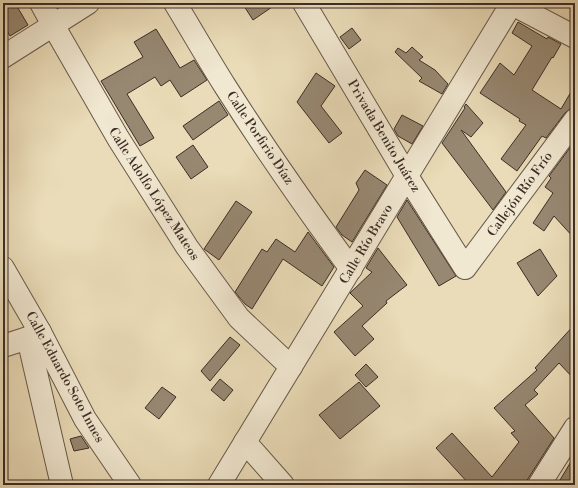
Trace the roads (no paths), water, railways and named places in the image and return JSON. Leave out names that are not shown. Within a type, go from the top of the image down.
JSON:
[{"type":"street","name":"Calle Adolfo López Mateos","points":[[41,3],[52,25],[118,138],[187,247],[239,318],[291,367]]},
{"type":"street","points":[[3,57],[88,3]]},
{"type":"street","name":"Calle Porfirio Díaz","points":[[175,3],[225,86],[262,142],[309,212],[351,269]]},
{"type":"street","name":"Privada Benito Juárez","points":[[304,3],[407,176],[465,268]]},
{"type":"street","points":[[512,4],[575,37]]},
{"type":"street","name":"Calle Río Bravo","points":[[219,485],[512,4]]},
{"type":"street","name":"Callejón Río Frío","points":[[465,268],[575,120]]},
{"type":"street","name":"Calle Eduardo Soto Innes","points":[[3,268],[34,335],[85,419],[130,485]]},
{"type":"street","points":[[3,346],[34,335],[62,485]]},
{"type":"street","points":[[539,485],[575,428]]},
{"type":"street","points":[[245,442],[284,485]]}]
